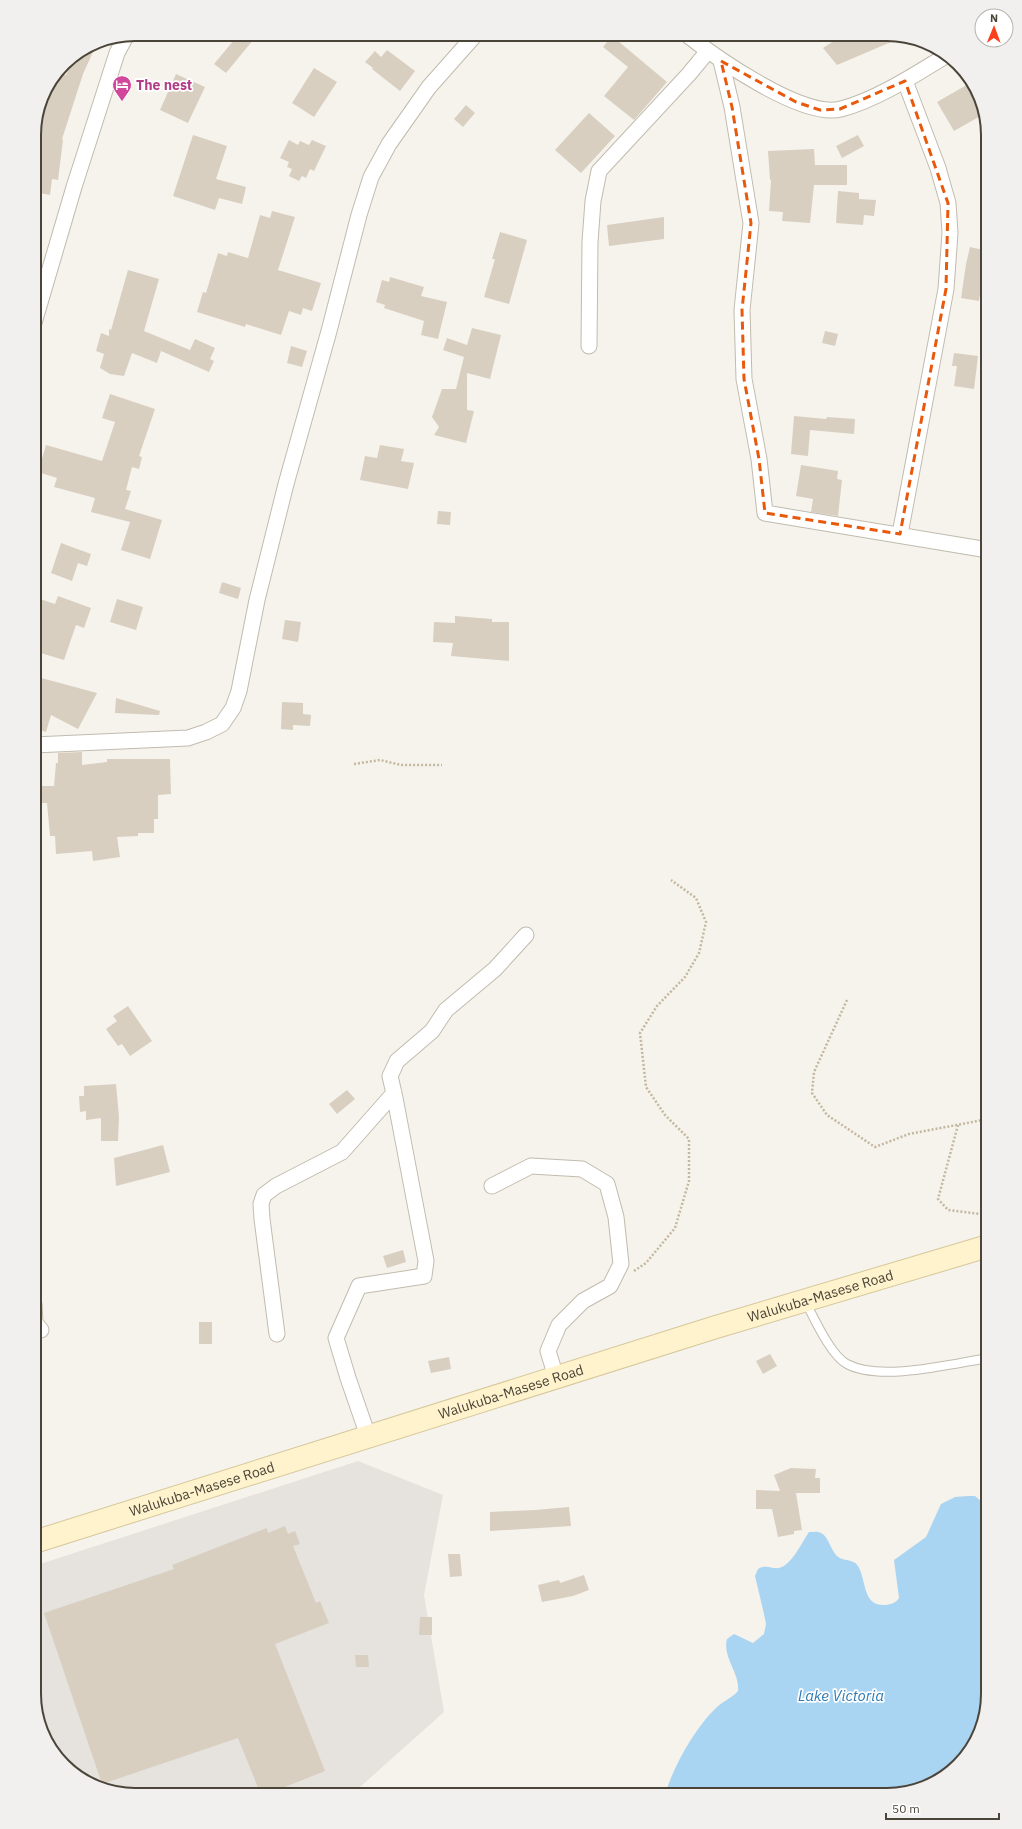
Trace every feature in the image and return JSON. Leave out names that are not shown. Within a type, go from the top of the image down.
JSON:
[{"type":"street","points":[[41,745],[188,738],[206,732],[222,724],[233,708],[239,691],[257,600],[286,484],[329,331],[358,215],[371,177],[389,144],[429,87],[470,41]]},
{"type":"street","points":[[695,41],[721,61],[796,102],[820,110],[840,109],[860,102],[905,81],[941,58]]},
{"type":"street","points":[[41,299],[78,173],[117,54],[123,42]]},
{"type":"street","points":[[589,346],[590,242],[593,201],[599,171],[689,74],[708,51]]},
{"type":"street","points":[[721,61],[732,106],[751,223],[742,310],[744,379],[759,459],[764,513],[900,534],[981,549]]},
{"type":"street","points":[[900,534],[946,289],[950,233],[948,203],[938,168],[905,81]]},
{"type":"street","points":[[368,1436],[336,1338],[359,1286],[424,1276],[426,1261],[390,1076],[397,1061],[432,1030],[446,1010],[495,969],[526,935]]},
{"type":"street","points":[[277,1334],[263,1227],[261,1204],[264,1195],[276,1186],[342,1152],[394,1093]]},
{"type":"street","points":[[492,1186],[532,1166],[582,1169],[607,1184],[616,1217],[621,1264],[610,1286],[583,1301],[558,1325],[548,1351],[556,1377]]},
{"type":"street","name":"Walukuba-Masese Road","points":[[41,1540],[556,1377],[981,1248]]},
{"type":"lane","points":[[804,1301],[832,1349],[846,1364],[868,1371],[893,1373],[981,1359]]},
{"type":"path","points":[[354,764],[380,760],[401,765],[442,766]]},
{"type":"path","points":[[610,1286],[646,1263],[675,1228],[689,1182],[689,1139],[665,1115],[646,1087],[640,1033],[657,1006],[685,977],[699,953],[703,938],[706,922],[696,898],[671,880]]},
{"type":"path","points":[[847,1000],[814,1072],[812,1093],[828,1115],[875,1147],[909,1134],[981,1120]]},
{"type":"path","points":[[958,1125],[938,1199],[948,1210],[981,1214]]},
{"type":"highlighted area","points":[[721,61],[796,102],[820,110],[840,109],[905,81],[948,203],[946,289],[900,534],[765,513],[759,459],[744,379],[742,310],[751,223],[732,107]]},
{"type":"shaded area","points":[[358,1461],[443,1495],[424,1595],[444,1712],[359,1788],[129,1788],[105,1783],[83,1772],[64,1756],[51,1736],[44,1718],[41,1694],[41,1564]]},
{"type":"water","name":"Lake Victoria","points":[[975,1496],[981,1501],[980,1706],[974,1730],[958,1756],[949,1765],[929,1778],[917,1783],[899,1787],[668,1788],[679,1760],[700,1726],[716,1708],[738,1691],[738,1684],[727,1652],[727,1639],[734,1634],[753,1643],[764,1634],[766,1624],[755,1576],[758,1569],[764,1567],[779,1568],[784,1566],[796,1553],[809,1532],[818,1532],[826,1537],[839,1558],[853,1562],[858,1566],[866,1592],[873,1602],[878,1605],[892,1604],[899,1598],[894,1560],[926,1537],[941,1504],[955,1497]]},
{"type":"building","points":[[233,41],[252,41],[226,73],[214,64]]},
{"type":"building","points":[[608,41],[618,41],[667,82],[634,120],[604,96],[628,67],[603,47]]},
{"type":"building","points":[[834,41],[893,41],[837,65],[823,48]]},
{"type":"building","points":[[387,50],[415,71],[400,91],[365,62],[375,51],[381,57]]},
{"type":"building","points":[[94,51],[83,74],[62,139],[58,180],[52,179],[50,195],[41,193],[41,129],[48,99],[63,74],[66,75],[69,69],[78,60]]},
{"type":"building","points":[[314,68],[337,82],[314,117],[292,103]]},
{"type":"building","points":[[176,74],[205,87],[188,123],[160,110]]},
{"type":"building","points":[[966,85],[976,105],[979,117],[954,131],[937,102]]},
{"type":"building","points":[[466,105],[475,113],[463,127],[454,119]]},
{"type":"building","points":[[589,113],[615,136],[581,173],[555,150]]},
{"type":"building","points":[[193,135],[227,146],[216,179],[246,187],[242,204],[219,198],[215,210],[173,196]]},
{"type":"building","points":[[858,135],[864,146],[842,158],[836,146]]},
{"type":"building","points":[[289,140],[298,145],[300,141],[309,145],[312,140],[326,146],[314,171],[310,169],[306,178],[302,176],[299,181],[289,176],[292,169],[287,167],[289,162],[280,158]]},
{"type":"building","points":[[814,149],[815,165],[847,165],[847,185],[814,185],[810,223],[782,221],[783,212],[769,211],[771,180],[768,151]]},
{"type":"building","points":[[838,191],[859,193],[859,199],[876,200],[874,216],[864,215],[863,225],[836,223]]},
{"type":"building","points":[[272,211],[295,217],[278,270],[321,283],[312,311],[303,308],[301,315],[289,311],[281,335],[246,324],[245,327],[197,312],[203,292],[206,293],[218,253],[227,256],[228,252],[248,258],[260,215],[270,218]]},
{"type":"building","points":[[664,217],[664,239],[609,246],[607,225]]},
{"type":"building","points":[[500,232],[527,240],[509,304],[484,297],[495,259],[492,259]]},
{"type":"building","points":[[970,247],[981,249],[981,287],[979,301],[961,298]]},
{"type":"building","points":[[128,270],[159,279],[144,331],[190,350],[195,339],[215,348],[210,359],[214,361],[209,372],[161,351],[157,363],[132,353],[124,376],[110,374],[100,368],[104,354],[96,351],[101,333],[109,336],[109,329],[111,330]]},
{"type":"building","points":[[390,277],[424,287],[421,296],[447,302],[438,339],[421,335],[424,321],[384,308],[385,305],[376,302],[382,280],[389,282]]},
{"type":"building","points":[[472,328],[501,335],[490,379],[467,373],[467,410],[474,411],[466,443],[434,435],[439,427],[432,417],[442,389],[456,389],[464,357],[443,350],[447,338],[467,345]]},
{"type":"building","points":[[825,331],[838,334],[835,346],[822,343]]},
{"type":"building","points":[[291,346],[307,351],[302,367],[287,363]]},
{"type":"building","points":[[954,353],[978,356],[974,389],[954,386],[957,366],[952,366]]},
{"type":"building","points":[[110,394],[155,409],[139,456],[142,457],[139,469],[132,467],[126,490],[131,491],[125,509],[162,520],[150,559],[121,550],[130,522],[91,512],[95,498],[54,487],[57,478],[41,473],[41,462],[46,445],[102,461],[115,422],[102,418]]},
{"type":"building","points":[[794,416],[826,419],[827,417],[855,419],[854,434],[810,430],[808,456],[791,454]]},
{"type":"building","points":[[380,445],[404,449],[401,461],[414,463],[408,489],[360,480],[365,456],[377,458]]},
{"type":"building","points":[[801,465],[838,471],[837,479],[842,480],[838,516],[811,512],[813,499],[796,496]]},
{"type":"building","points":[[438,511],[451,512],[450,525],[437,524]]},
{"type":"building","points":[[61,543],[91,554],[87,566],[78,563],[72,581],[51,573]]},
{"type":"building","points":[[222,582],[241,588],[238,599],[219,593]]},
{"type":"building","points":[[58,596],[91,608],[84,628],[76,625],[64,660],[41,653],[41,599],[55,604]]},
{"type":"building","points":[[117,599],[143,607],[136,630],[110,622]]},
{"type":"building","points":[[455,616],[492,619],[492,622],[509,622],[509,661],[451,656],[453,643],[433,642],[434,622],[455,623]]},
{"type":"building","points":[[285,620],[301,622],[298,642],[282,639]]},
{"type":"building","points":[[41,678],[97,693],[78,729],[51,715],[46,732],[41,730]]},
{"type":"building","points":[[116,698],[160,711],[159,715],[115,713]]},
{"type":"building","points":[[282,702],[303,703],[303,714],[311,715],[310,726],[293,725],[293,730],[281,729]]},
{"type":"building","points":[[82,752],[82,765],[107,762],[107,759],[170,759],[171,794],[158,795],[158,819],[154,819],[154,833],[138,833],[138,836],[117,837],[120,857],[93,861],[92,851],[56,854],[55,836],[50,836],[47,803],[41,803],[41,786],[54,786],[56,763],[58,763],[58,753]]},
{"type":"building","points":[[128,1006],[152,1041],[130,1056],[122,1044],[118,1046],[106,1029],[117,1021],[113,1016]]},
{"type":"building","points":[[116,1084],[119,1117],[118,1141],[101,1141],[101,1118],[86,1120],[86,1111],[80,1112],[79,1096],[84,1096],[84,1086]]},
{"type":"building","points":[[347,1090],[355,1099],[337,1114],[329,1104]]},
{"type":"building","points":[[163,1145],[170,1172],[116,1186],[114,1158]]},
{"type":"building","points":[[403,1250],[406,1262],[387,1268],[383,1256]]},
{"type":"building","points":[[199,1322],[212,1322],[212,1344],[199,1344]]},
{"type":"building","points":[[770,1354],[777,1366],[763,1374],[756,1361]]},
{"type":"building","points":[[449,1357],[451,1369],[431,1373],[428,1361]]},
{"type":"building","points":[[791,1468],[816,1469],[815,1478],[820,1478],[820,1493],[796,1493],[802,1530],[794,1531],[794,1534],[778,1537],[772,1509],[756,1509],[756,1490],[780,1491],[774,1475]]},
{"type":"building","points":[[569,1507],[571,1526],[490,1531],[490,1512]]},
{"type":"building","points":[[285,1526],[288,1534],[295,1531],[300,1544],[293,1546],[316,1603],[320,1601],[329,1623],[275,1644],[325,1771],[282,1788],[258,1788],[238,1738],[105,1783],[101,1781],[44,1613],[174,1569],[172,1565],[267,1528],[268,1533]]},
{"type":"building","points":[[448,1554],[460,1554],[462,1576],[450,1577]]},
{"type":"building","points":[[584,1575],[589,1590],[573,1596],[542,1602],[538,1585],[559,1580],[560,1583]]},
{"type":"building","points":[[420,1617],[432,1617],[432,1635],[419,1635]]},
{"type":"building","points":[[355,1655],[368,1655],[369,1667],[356,1667]]},
{"type":"place","name":"The nest","points":[[122,102]]}]
